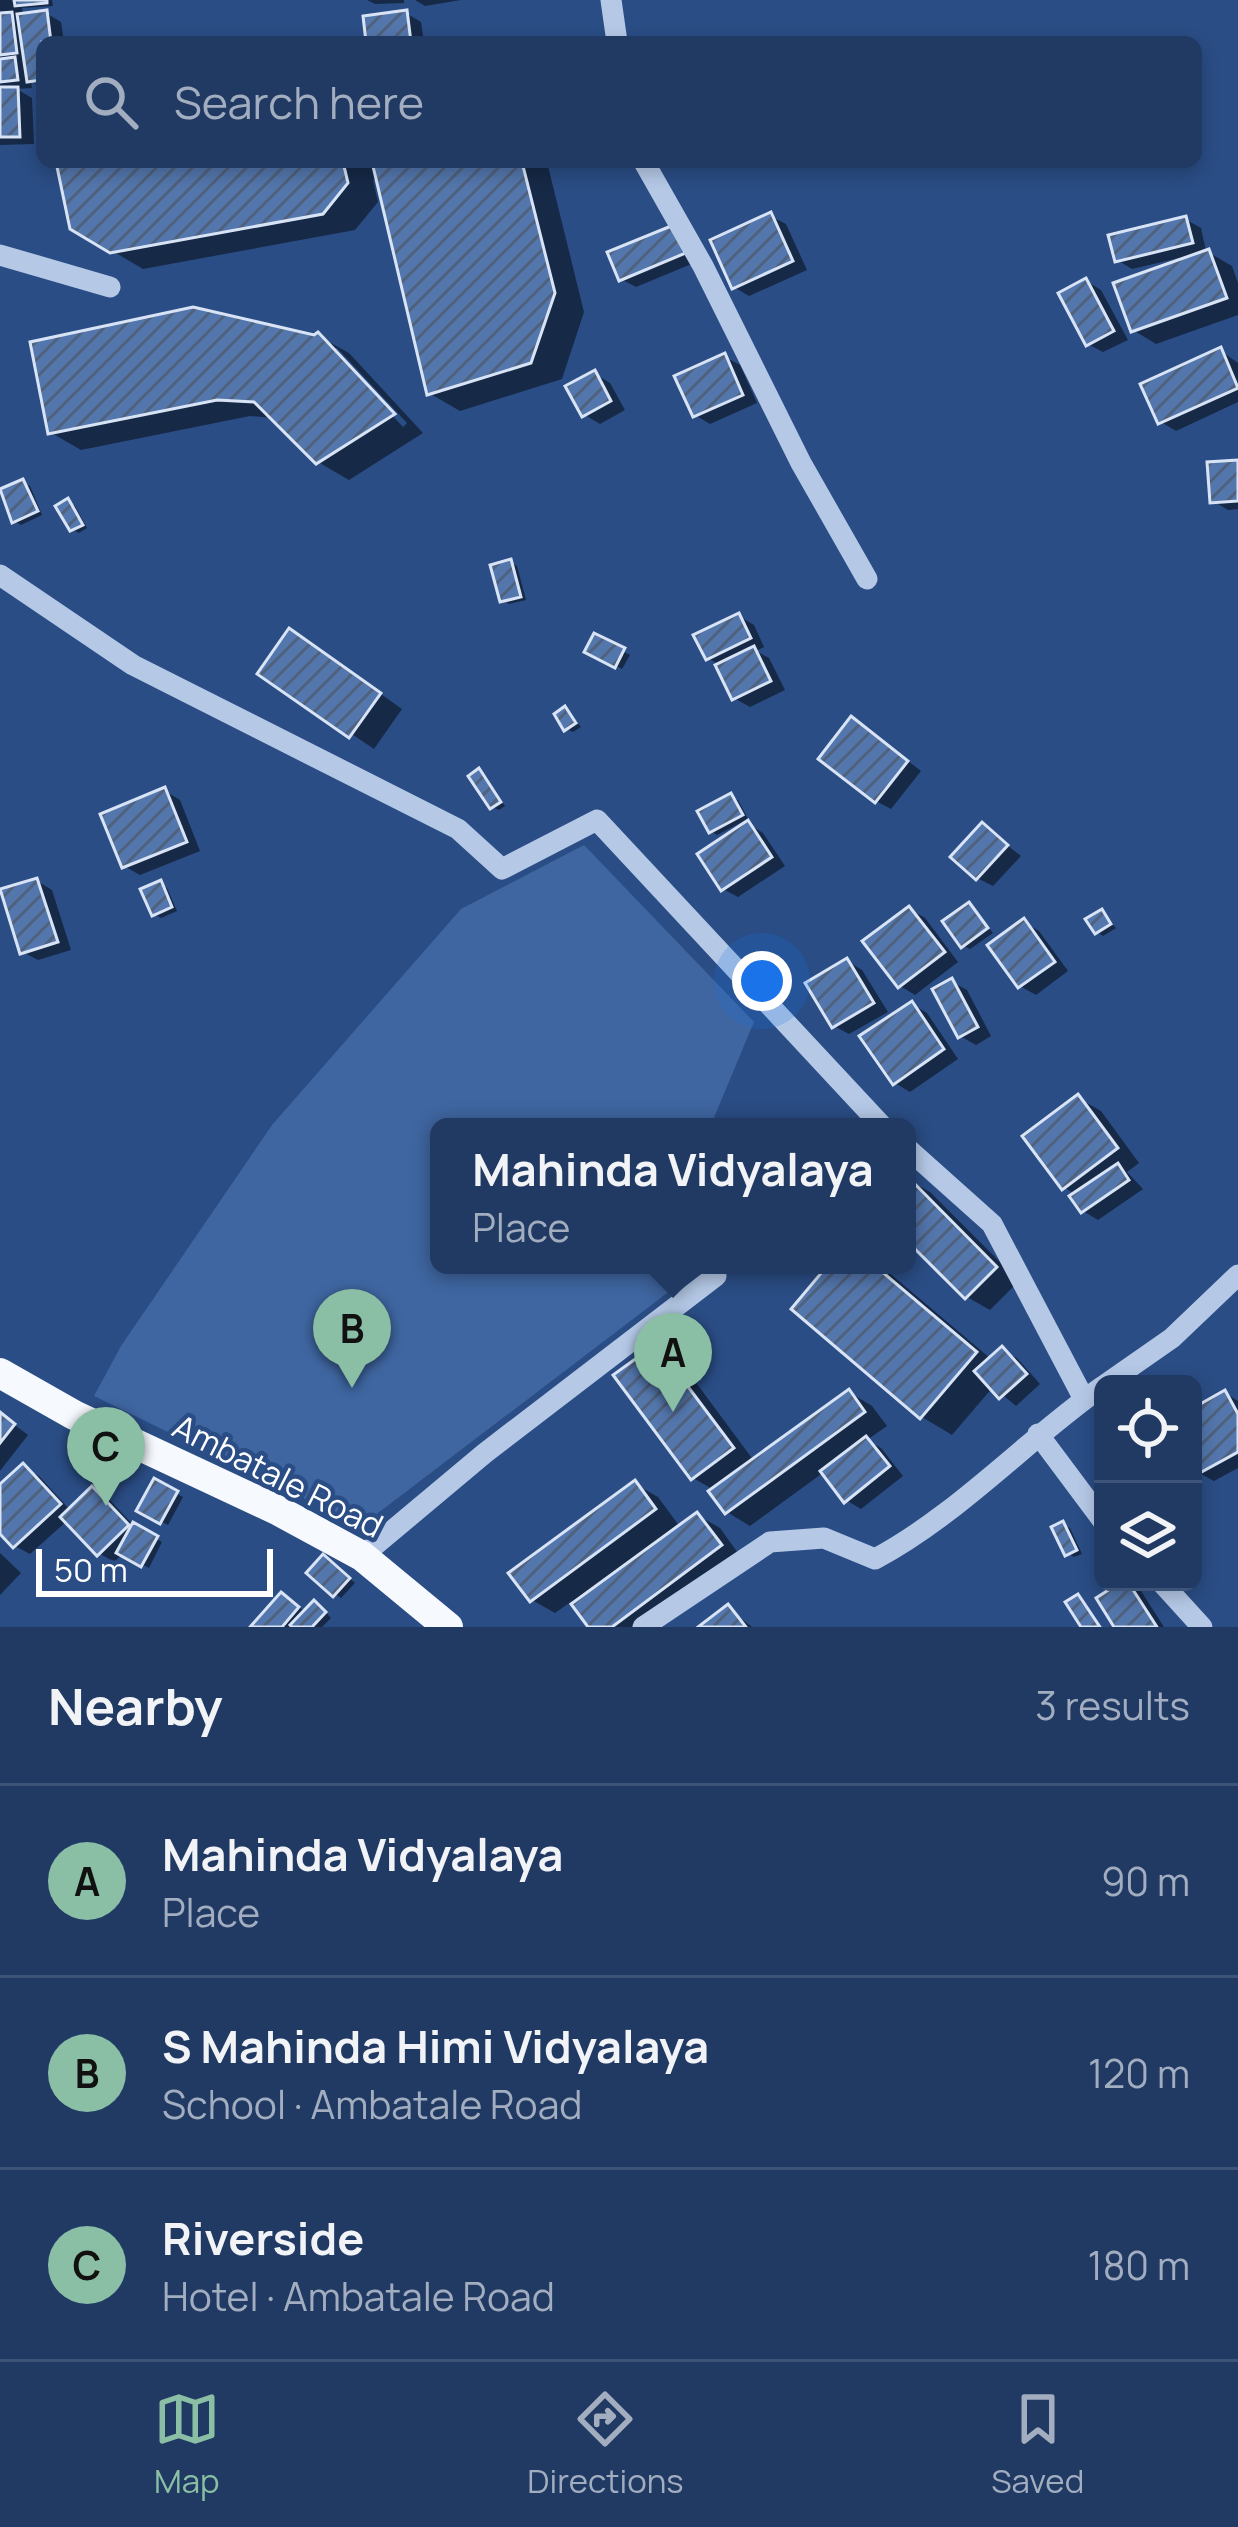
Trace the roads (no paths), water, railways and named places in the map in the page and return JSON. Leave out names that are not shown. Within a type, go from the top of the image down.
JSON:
[{"type":"main road","name":"Ambatale Road","points":[[0,1372],[74,1415],[279,1511],[362,1556],[448,1627]]},
{"type":"street","points":[[611,0],[616,36]]},
{"type":"street","points":[[647,168],[867,579]]},
{"type":"street","points":[[0,255],[110,287]]},
{"type":"street","points":[[0,575],[133,665],[458,829],[502,869],[597,820],[875,1118]]},
{"type":"street","points":[[916,1156],[992,1224],[1094,1384]]},
{"type":"street","points":[[1119,1375],[1172,1338],[1238,1275]]},
{"type":"street","points":[[362,1556],[485,1454],[716,1276]]},
{"type":"street","points":[[643,1627],[770,1542],[824,1538],[874,1559],[921,1534],[1094,1393]]},
{"type":"street","points":[[1038,1434],[1094,1509]]},
{"type":"street","points":[[1169,1591],[1202,1627]]},
{"type":"place","name":"S Mahinda Himi Vidyalaya","points":[[352,1388]]},
{"type":"place","name":"Mahinda Vidyalaya","points":[[673,1412]]},
{"type":"place","name":"Riverside","points":[[106,1506]]}]
